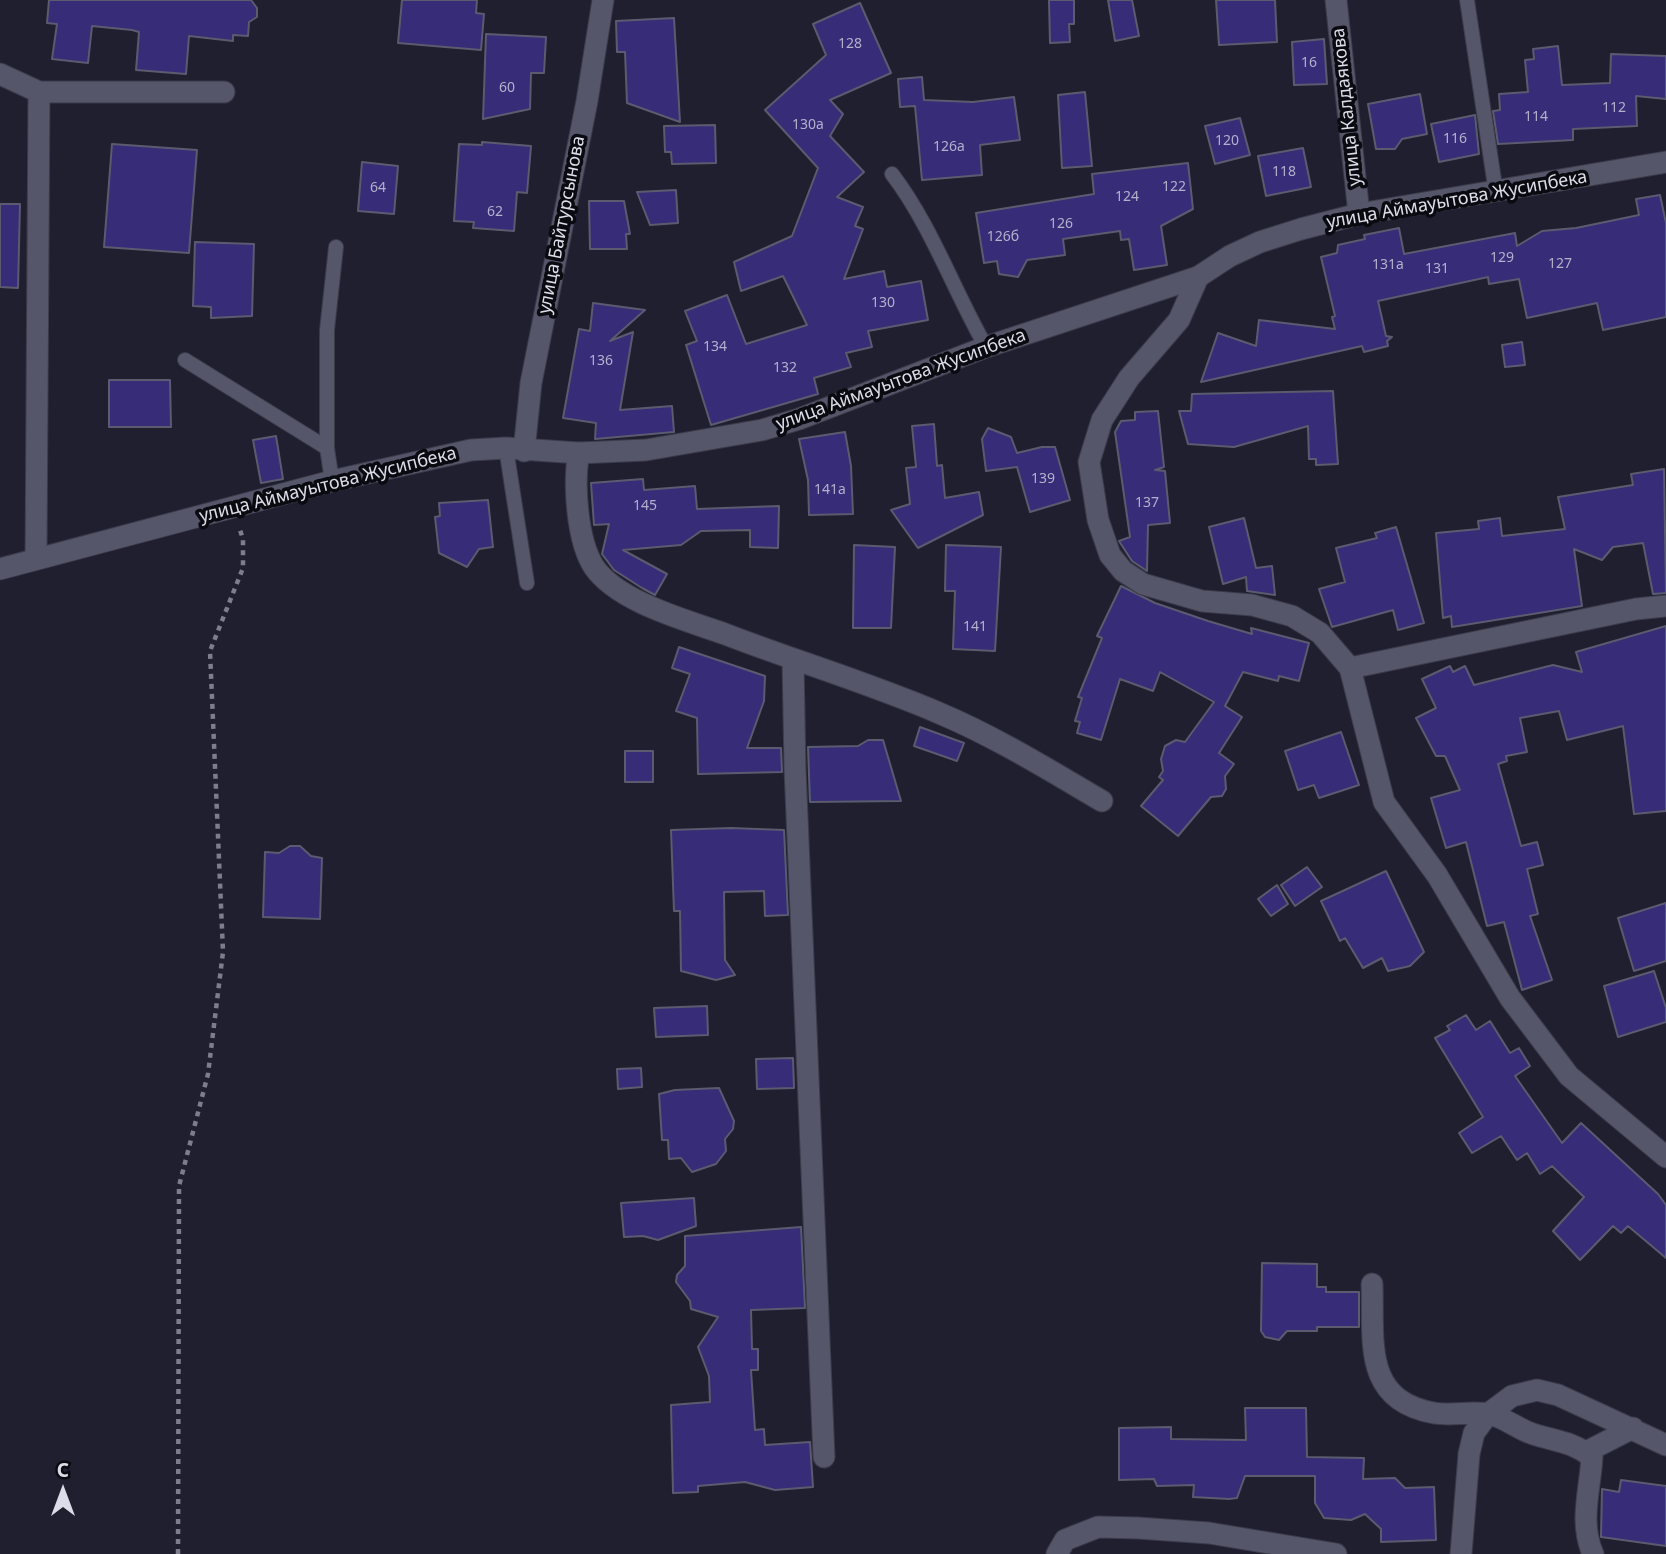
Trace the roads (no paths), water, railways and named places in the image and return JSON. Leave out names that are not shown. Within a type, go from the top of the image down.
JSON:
[{"type":"street","name":"улица Байтурсынова","points":[[515,450],[587,102],[603,0]]},
{"type":"street","name":"улица Калдаякова","points":[[1336,0],[1359,214]]},
{"type":"street","points":[[0,74],[39,93],[224,92]]},
{"type":"street","points":[[37,558],[39,93]]},
{"type":"street","name":"улица Аймауытова Жусипбека","points":[[0,569],[332,481],[471,450],[579,453],[646,450],[762,429],[799,419],[986,347],[1198,277],[1230,256],[1260,242],[1359,214],[1666,162]]},
{"type":"street","points":[[1198,277],[1179,320],[1129,378],[1102,420],[1089,462],[1098,520],[1110,555],[1123,572],[1143,584],[1202,601],[1252,605],[1292,615],[1320,633],[1350,668],[1384,802],[1437,875],[1510,998],[1569,1076],[1666,1157]]},
{"type":"street","points":[[579,453],[575,474],[580,525],[593,566],[611,584],[655,609],[937,712],[993,737],[1102,801]]},
{"type":"street","points":[[1350,668],[1636,609],[1666,606]]},
{"type":"street","points":[[793,660],[795,769],[824,1457]]},
{"type":"street","points":[[1372,1284],[1376,1370],[1389,1391],[1410,1407],[1436,1413],[1488,1414],[1530,1434],[1577,1445],[1592,1457],[1585,1507],[1586,1535],[1593,1554]]},
{"type":"street","points":[[1461,1554],[1469,1454],[1474,1433],[1488,1414],[1512,1396],[1537,1390],[1558,1395],[1666,1445]]},
{"type":"street","points":[[1586,1452],[1633,1428]]},
{"type":"street","points":[[1057,1554],[1065,1540],[1098,1527],[1209,1533],[1336,1554]]},
{"type":"lane","points":[[1467,0],[1496,192]]},
{"type":"lane","points":[[892,174],[913,202],[953,289],[986,347]]},
{"type":"lane","points":[[332,481],[327,448],[327,330],[336,247]]},
{"type":"lane","points":[[186,360],[327,448]]},
{"type":"lane","points":[[515,450],[527,583]]}]
